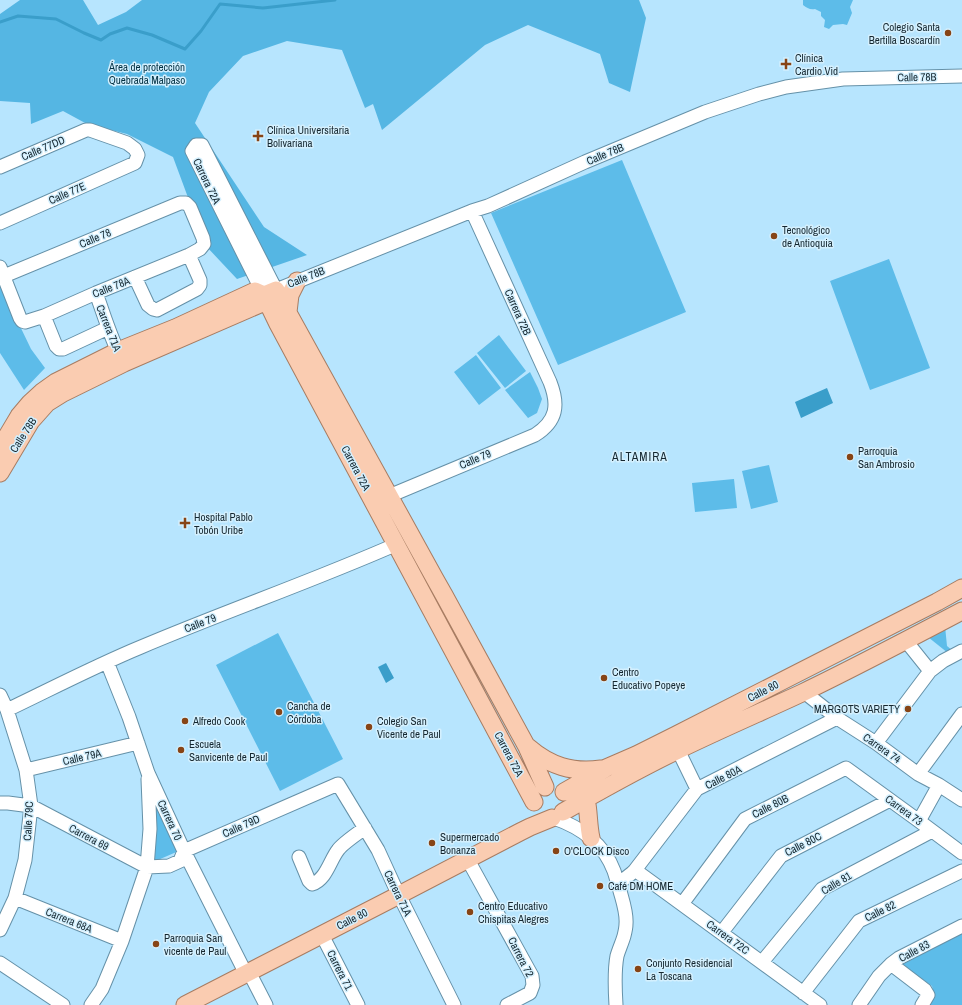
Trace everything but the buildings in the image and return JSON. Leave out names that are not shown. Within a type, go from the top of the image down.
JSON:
[{"type":"main road","points":[[237,314],[283,318],[290,295],[297,281]]},
{"type":"main road","name":"Calle 78B","points":[[0,474],[31,420],[47,403],[121,357],[175,328],[254,291],[270,292]]},
{"type":"main road","name":"Calle 78B","points":[[0,448],[19,416],[30,403],[56,382],[121,357],[157,349],[260,304],[270,292]]},
{"type":"main road","name":"Carrera 72A","points":[[270,292],[397,544],[535,804]]},
{"type":"main road","name":"Carrera 72A","points":[[283,318],[389,496],[444,594],[528,747],[546,787]]},
{"type":"main road","points":[[157,349],[159,340],[175,328]]},
{"type":"main road","name":"Calle 80","points":[[185,1005],[520,832],[558,816],[635,772],[674,744],[962,588]]},
{"type":"main road","points":[[429,605],[444,594]]},
{"type":"main road","name":"Calle 80","points":[[564,792],[606,768],[636,755],[674,744],[804,692],[962,612]]},
{"type":"main road","points":[[528,747],[538,756],[564,768],[592,770],[606,768]]},
{"type":"main road","points":[[546,787],[556,787],[564,792],[567,802],[566,808],[558,816],[543,816],[536,810],[535,797],[541,789],[546,787]]},
{"type":"main road","points":[[584,834],[589,828],[586,799]]},
{"type":"main road","name":"Calle 80","points":[[520,832],[529,818],[535,804]]},
{"type":"street","name":"Calle 78B","points":[[270,292],[472,211],[488,206],[705,112],[759,94],[786,87],[843,79],[962,76]]},
{"type":"street","name":"Calle 77DD","points":[[0,167],[86,130],[90,130],[127,143],[135,149],[138,155],[135,163]]},
{"type":"street","name":"Carrera 72A","points":[[196,145],[202,145],[270,292],[192,151],[196,145]]},
{"type":"street","name":"Calle 77E","points":[[0,223],[135,163]]},
{"type":"street","name":"Calle 78","points":[[2,272],[180,203],[186,203],[190,207],[203,238],[204,244],[195,252]]},
{"type":"street","name":"Carrera 72B","points":[[472,211],[554,391],[556,403],[554,414]]},
{"type":"street","name":"Calle 78A","points":[[2,272],[20,318],[25,322],[44,316],[195,252]]},
{"type":"street","points":[[135,277],[148,305],[157,310],[197,289],[200,285],[195,252]]},
{"type":"street","name":"Carrera 71A","points":[[96,293],[108,328],[121,357]]},
{"type":"street","points":[[44,316],[56,346],[59,349],[63,349],[108,328]]},
{"type":"street","name":"Calle 79","points":[[389,496],[535,435],[549,423],[554,414]]},
{"type":"street","name":"Calle 79","points":[[7,710],[161,638],[292,588],[397,544]]},
{"type":"street","points":[[906,641],[930,671]]},
{"type":"street","points":[[876,743],[930,671],[943,661],[962,651]]},
{"type":"street","name":"Carrera 70","points":[[107,662],[130,717],[148,773],[184,851],[266,1005]]},
{"type":"street","name":"Carrera 74","points":[[804,692],[838,718],[876,743],[918,774],[939,785],[962,800]]},
{"type":"street","points":[[0,695],[7,710]]},
{"type":"street","name":"Calle 79C","points":[[0,930],[15,898],[25,860],[31,806],[26,770],[7,710]]},
{"type":"street","points":[[918,774],[962,714]]},
{"type":"street","name":"Calle 80A","points":[[618,884],[635,870],[697,789],[838,718]]},
{"type":"street","name":"Calle 79A","points":[[26,770],[138,743]]},
{"type":"street","points":[[674,744],[697,789]]},
{"type":"street","name":"Carrera 73","points":[[846,768],[919,820],[962,853]]},
{"type":"street","name":"Calle 80B","points":[[682,904],[745,819],[846,768]]},
{"type":"street","points":[[91,1005],[102,989],[122,941],[147,867],[150,829],[148,773]]},
{"type":"street","name":"Carrera 71A","points":[[338,784],[378,850],[454,1005]]},
{"type":"street","name":"Calle 79D","points":[[147,867],[169,866],[175,864],[180,861],[184,851],[338,784]]},
{"type":"street","points":[[919,820],[939,785]]},
{"type":"street","name":"Calle 80C","points":[[722,932],[781,856],[890,800]]},
{"type":"street","points":[[0,803],[31,806]]},
{"type":"street","name":"Carrera 69","points":[[31,806],[147,867]]},
{"type":"street","points":[[558,816],[584,834],[600,848],[608,859],[618,884],[626,912],[626,922],[625,935],[617,955],[615,974],[616,1005]]},
{"type":"street","points":[[299,857],[309,881],[312,884],[316,883],[325,873],[338,848],[365,828]]},
{"type":"street","name":"Calle 81","points":[[762,962],[822,889],[932,831]]},
{"type":"street","name":"Carrera 72","points":[[468,860],[532,976],[533,985],[530,993],[507,1005]]},
{"type":"street","name":"Carrera 72C","points":[[635,870],[722,932],[820,1005]]},
{"type":"street","name":"Calle 82","points":[[803,993],[859,921],[962,871]]},
{"type":"street","name":"Carrera 68A","points":[[15,898],[122,941]]},
{"type":"street","name":"Calle 83","points":[[859,1005],[879,976],[891,964],[899,958],[962,926]]},
{"type":"street","name":"Carrera 71","points":[[322,935],[358,1005]]},
{"type":"street","points":[[0,963],[63,1005]]},
{"type":"street","points":[[891,964],[925,990],[925,1000]]},
{"type":"shaded area","points":[[803,0],[853,0],[850,7],[852,13],[847,25],[833,25],[829,29],[824,27],[825,20],[821,16],[821,12],[803,5]]},
{"type":"shaded area","points":[[622,160],[686,312],[558,365],[491,213]]},
{"type":"shaded area","points":[[889,259],[930,368],[870,390],[830,281]]},
{"type":"shaded area","points":[[0,278],[31,349],[45,368],[24,390],[0,353]]},
{"type":"shaded area","points":[[499,335],[526,371],[505,388],[477,353]]},
{"type":"shaded area","points":[[476,355],[501,388],[479,405],[454,372]]},
{"type":"shaded area","points":[[530,372],[542,399],[537,413],[528,418],[505,390]]},
{"type":"shaded area","points":[[827,388],[833,403],[801,418],[795,402]]},
{"type":"shaded area","points":[[769,465],[778,502],[751,509],[742,471]]},
{"type":"shaded area","points":[[734,479],[737,508],[695,512],[692,483]]},
{"type":"shaded area","points":[[945,626],[947,646],[953,651],[948,653],[928,637]]},
{"type":"shaded area","name":"Cancha de Córdoba","points":[[278,633],[343,759],[280,791],[216,665]]},
{"type":"shaded area","points":[[386,663],[394,678],[386,683],[378,667]]},
{"type":"shaded area","points":[[157,799],[181,850],[151,863],[151,801]]},
{"type":"shaded area","points":[[962,930],[962,1005],[929,1005],[934,994],[932,986],[899,963]]},
{"type":"green space","name":"Área de protección Quebrada Malpaso","points":[[20,0],[83,0],[98,25],[126,12],[142,0],[639,0],[646,18],[630,92],[609,83],[600,54],[528,25],[485,45],[382,130],[373,104],[365,108],[342,50],[287,41],[243,56],[209,92],[195,123],[264,227],[307,255],[237,279],[206,246],[173,157],[127,134],[87,124],[63,111],[31,124],[30,103],[0,101],[0,14]]},
{"type":"waterway","points":[[0,22],[18,16],[56,19],[101,40],[110,34],[127,28],[152,35],[185,49],[201,31],[220,4],[263,8],[335,0]]},
{"type":"place","name":"Colegio Santa Bertilla Boscardín","points":[[948,33]]},
{"type":"place","name":"Clínica Cardio Vid","points":[[786,64]]},
{"type":"place","name":"Clínica Universitaria Bolivariana","points":[[258,136]]},
{"type":"place","name":"Tecnológico de Antioquia","points":[[774,236]]},
{"type":"place","name":"Parroquia San Ambrosio","points":[[850,457]]},
{"type":"place","name":"Hospital Pablo Tobón Uribe","points":[[185,523]]},
{"type":"place","name":"Centro Educativo Popeye","points":[[604,678]]},
{"type":"place","name":"MARGOT´S VARIETY","points":[[908,709]]},
{"type":"place","name":"Cancha de Córdoba","points":[[279,712]]},
{"type":"place","name":"Alfredo Cook","points":[[185,721]]},
{"type":"place","name":"Colegio San Vicente de Paul","points":[[369,727]]},
{"type":"place","name":"Escuela Sanvicente de Paul","points":[[181,750]]},
{"type":"place","name":"Supermercado Bonanza","points":[[432,843]]},
{"type":"place","name":"O'CLOCK Disco","points":[[556,851]]},
{"type":"place","name":"Café DM HOME","points":[[600,886]]},
{"type":"place","name":"Centro Educativo Chispitas Alegres","points":[[470,912]]},
{"type":"place","name":"Parroquia San vicente de Paul","points":[[156,944]]},
{"type":"place","name":"Conjunto Residencial La Toscana","points":[[638,969]]},
{"type":"district","name":"ALTAMIRA","points":[[640,457]]}]
